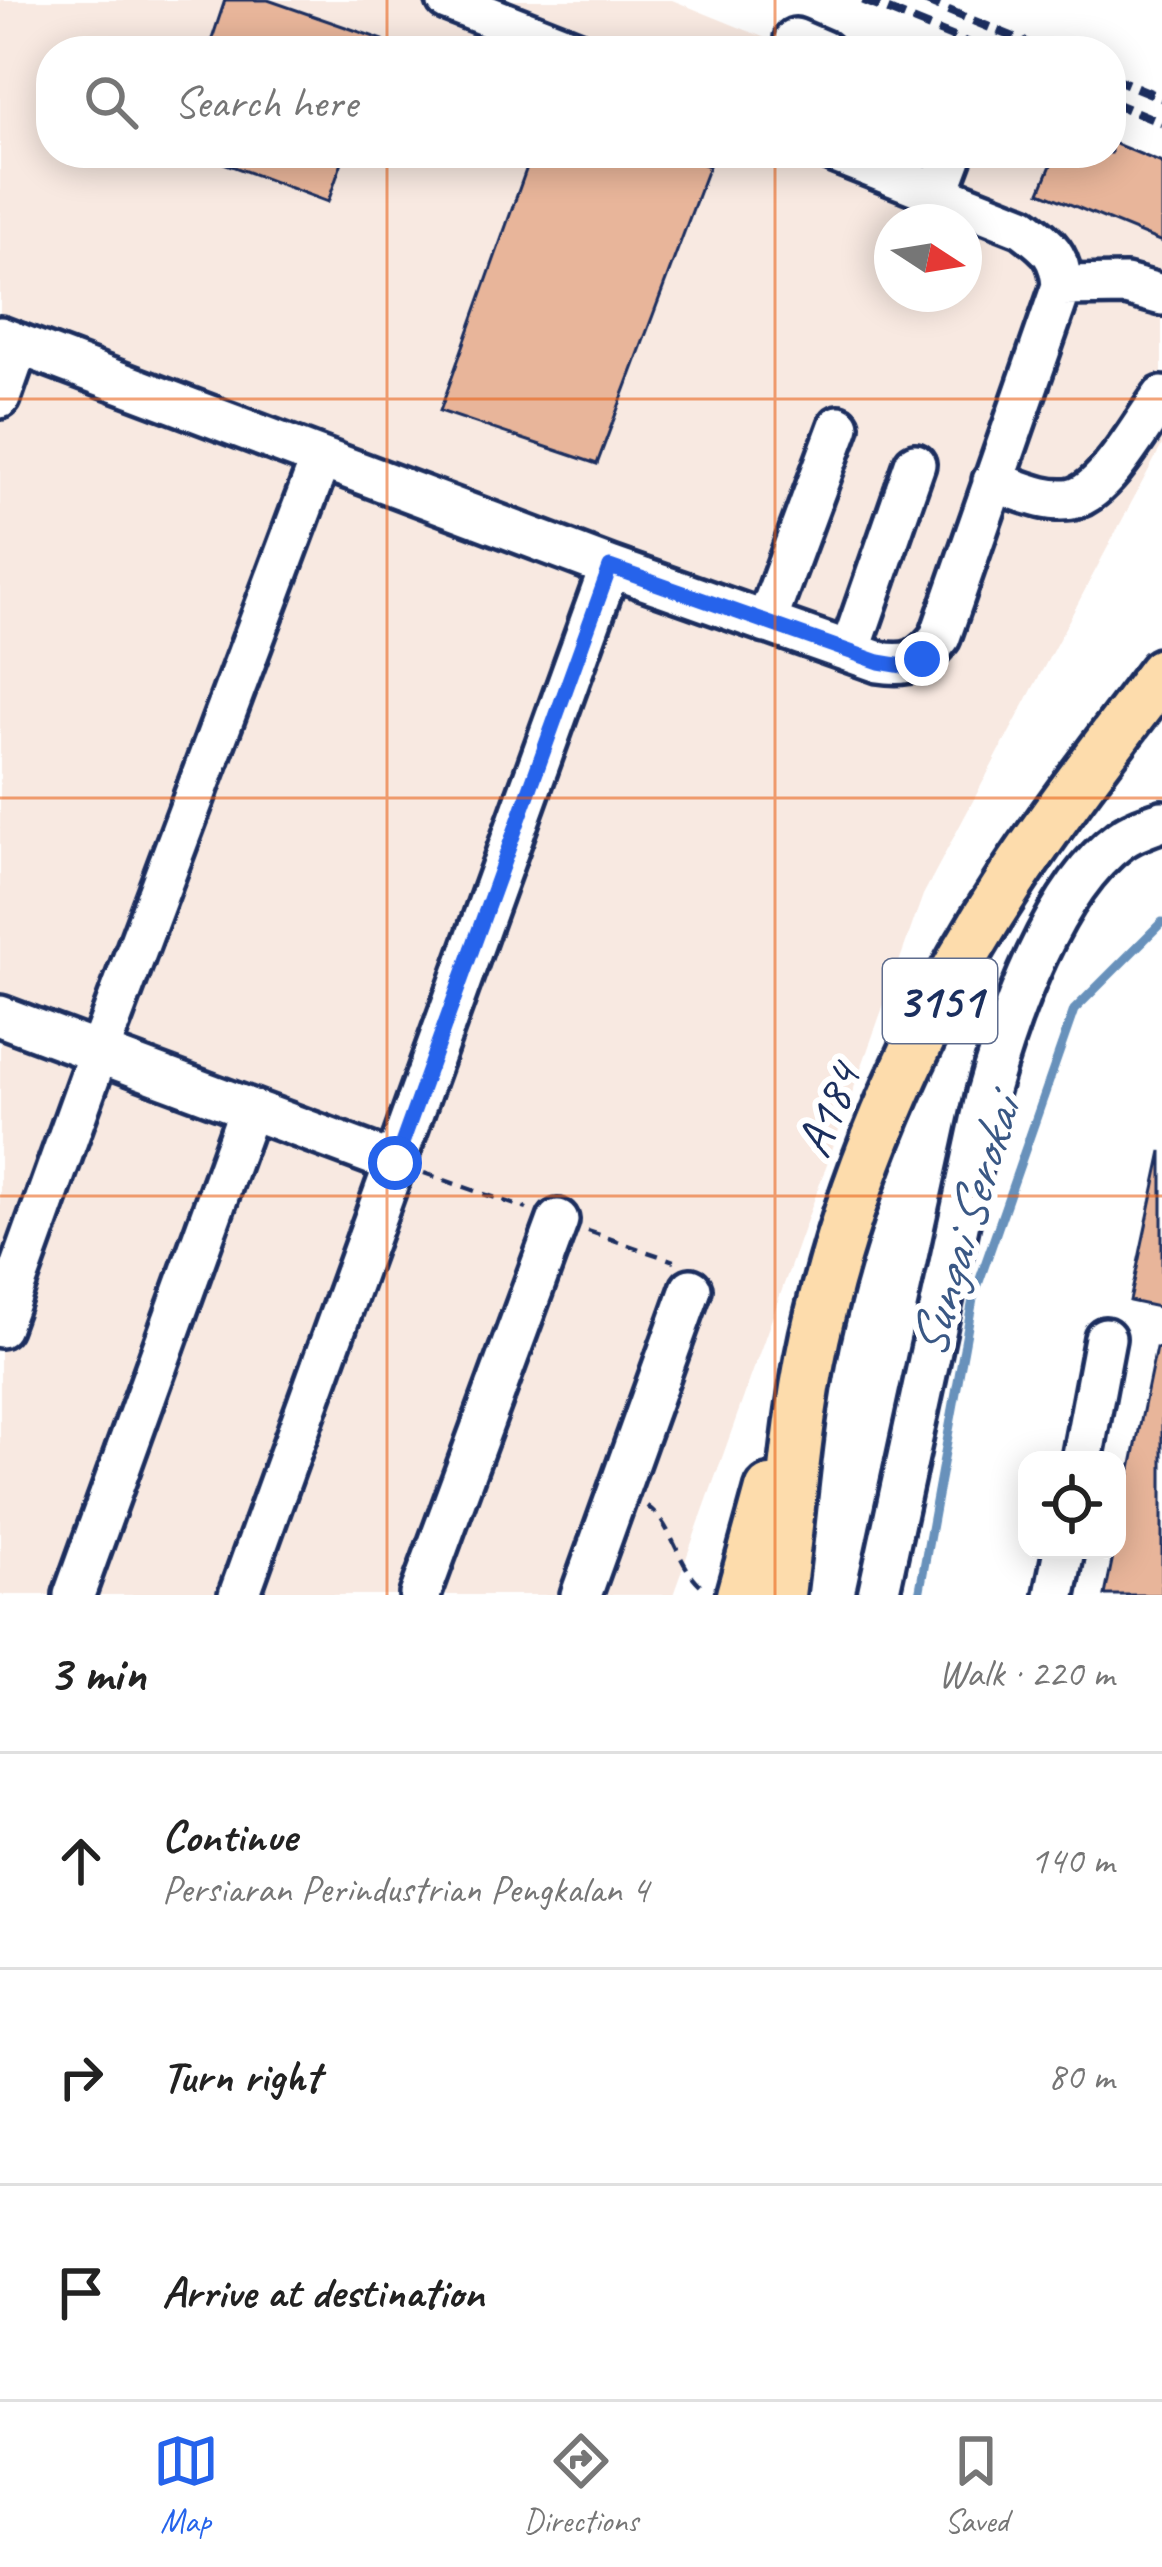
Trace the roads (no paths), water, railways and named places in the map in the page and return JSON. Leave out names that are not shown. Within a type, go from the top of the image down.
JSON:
[{"type":"main road","name":"A184","points":[[808,1372],[850,1208],[919,1038],[1010,881],[1162,673]]},
{"type":"main road","name":"3151","points":[[741,1595],[808,1372]]},
{"type":"main road","name":"3151","points":[[780,1595],[808,1372]]},
{"type":"street","points":[[447,0],[538,36]]},
{"type":"street","points":[[0,398],[10,340],[610,567],[903,666],[922,659],[940,637],[1062,286],[1060,264],[1023,227],[874,168]]},
{"type":"street","points":[[938,193],[947,168]]},
{"type":"street","points":[[1062,286],[1126,285],[1162,296]]},
{"type":"street","points":[[993,481],[1038,496],[1074,500],[1099,484],[1162,397]]},
{"type":"street","points":[[766,623],[839,427]]},
{"type":"street","points":[[0,1327],[321,458]]},
{"type":"street","points":[[850,651],[915,464]]},
{"type":"street","points":[[239,1595],[610,567]]},
{"type":"street","points":[[878,1595],[987,1093],[1004,1035],[1033,964],[1066,904],[1120,839],[1162,821]]},
{"type":"street","points":[[0,1016],[395,1163]]},
{"type":"street","points":[[74,1595],[249,1109]]},
{"type":"street","points":[[420,1595],[558,1220]]},
{"type":"street","points":[[581,1595],[691,1289]]},
{"type":"street","points":[[1084,1451],[1106,1338]]},
{"type":"street","points":[[1055,1595],[1062,1559]]},
{"type":"waterway","name":"Sungai Serokai","points":[[919,1595],[973,1299],[1074,1010],[1162,922]]},
{"type":"railway","points":[[863,0],[951,36]]},
{"type":"railway","points":[[923,0],[1011,36]]},
{"type":"railway","points":[[1126,83],[1162,98]]},
{"type":"railway","points":[[1126,108],[1162,123]]}]
